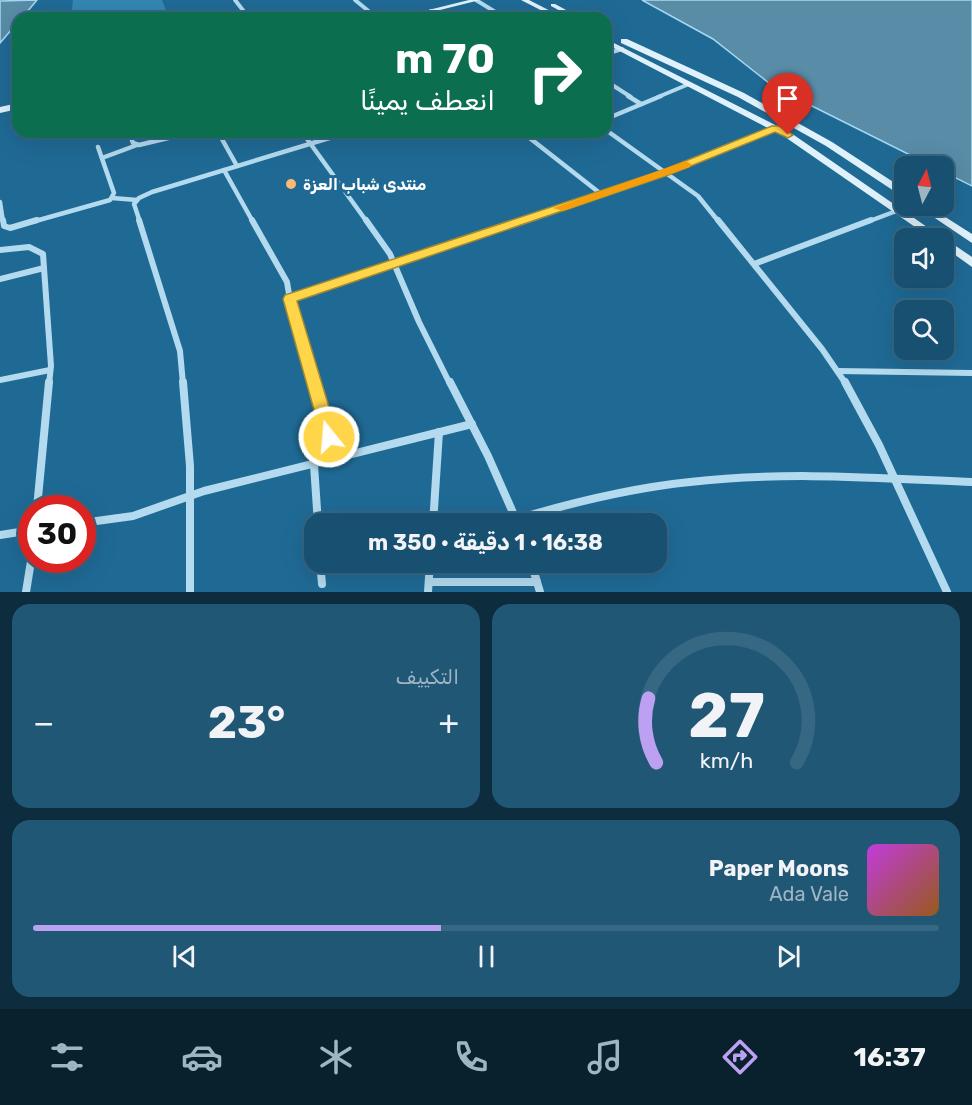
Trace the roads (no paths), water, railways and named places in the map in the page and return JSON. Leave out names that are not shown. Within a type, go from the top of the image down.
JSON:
[{"type":"main road","points":[[426,12],[477,0]]},
{"type":"main road","points":[[524,0],[549,12]]},
{"type":"main road","points":[[544,0],[567,12]]},
{"type":"main road","points":[[612,36],[741,95],[829,144],[894,187]]},
{"type":"main road","points":[[612,44],[776,128],[813,150],[894,207]]},
{"type":"main road","points":[[662,69],[673,64]]},
{"type":"main road","points":[[907,216],[924,228]]},
{"type":"main road","points":[[937,216],[972,240]]},
{"type":"main road","points":[[954,250],[972,263]]},
{"type":"street","points":[[235,0],[244,12]]},
{"type":"street","points":[[356,0],[371,12]]},
{"type":"street","points":[[477,0],[496,12]]},
{"type":"street","points":[[612,52],[622,49]]},
{"type":"street","points":[[612,116],[689,84]]},
{"type":"street","points":[[612,85],[641,104]]},
{"type":"street","points":[[290,299],[667,172],[776,128]]},
{"type":"street","points":[[612,134],[698,196],[838,371],[868,423],[947,592]]},
{"type":"street","points":[[131,138],[137,145]]},
{"type":"street","points":[[102,158],[137,145],[167,138]]},
{"type":"street","points":[[221,138],[237,166]]},
{"type":"street","points":[[306,138],[384,245],[396,277],[472,424],[514,513]]},
{"type":"street","points":[[0,202],[4,226],[14,228],[112,198],[136,200],[152,192],[330,138]]},
{"type":"street","points":[[530,138],[601,194]]},
{"type":"street","points":[[98,147],[114,193],[112,198]]},
{"type":"street","points":[[224,170],[287,282],[335,458]]},
{"type":"street","points":[[136,200],[134,206],[180,351],[190,466],[190,592]]},
{"type":"street","points":[[754,264],[894,212]]},
{"type":"street","points":[[0,250],[22,247],[38,248],[43,254],[50,370],[38,495]]},
{"type":"street","points":[[0,279],[44,268]]},
{"type":"street","points":[[0,380],[50,370]]},
{"type":"street","points":[[838,371],[972,373]]},
{"type":"street","points":[[96,521],[133,516],[190,496],[472,424]]},
{"type":"street","points":[[434,513],[439,432]]},
{"type":"street","points":[[314,465],[317,513]]},
{"type":"street","points":[[546,513],[606,496],[656,486],[716,479],[894,478],[972,482]]},
{"type":"street","points":[[0,535],[18,532]]},
{"type":"street","points":[[26,592],[29,573]]},
{"type":"street","points":[[321,573],[322,584]]},
{"type":"street","points":[[428,592],[429,573]]},
{"type":"street","points":[[534,573],[540,592]]},
{"type":"street","points":[[429,582],[537,582]]},
{"type":"place","name":"منتدى شباب العزة","points":[[291,184]]}]
